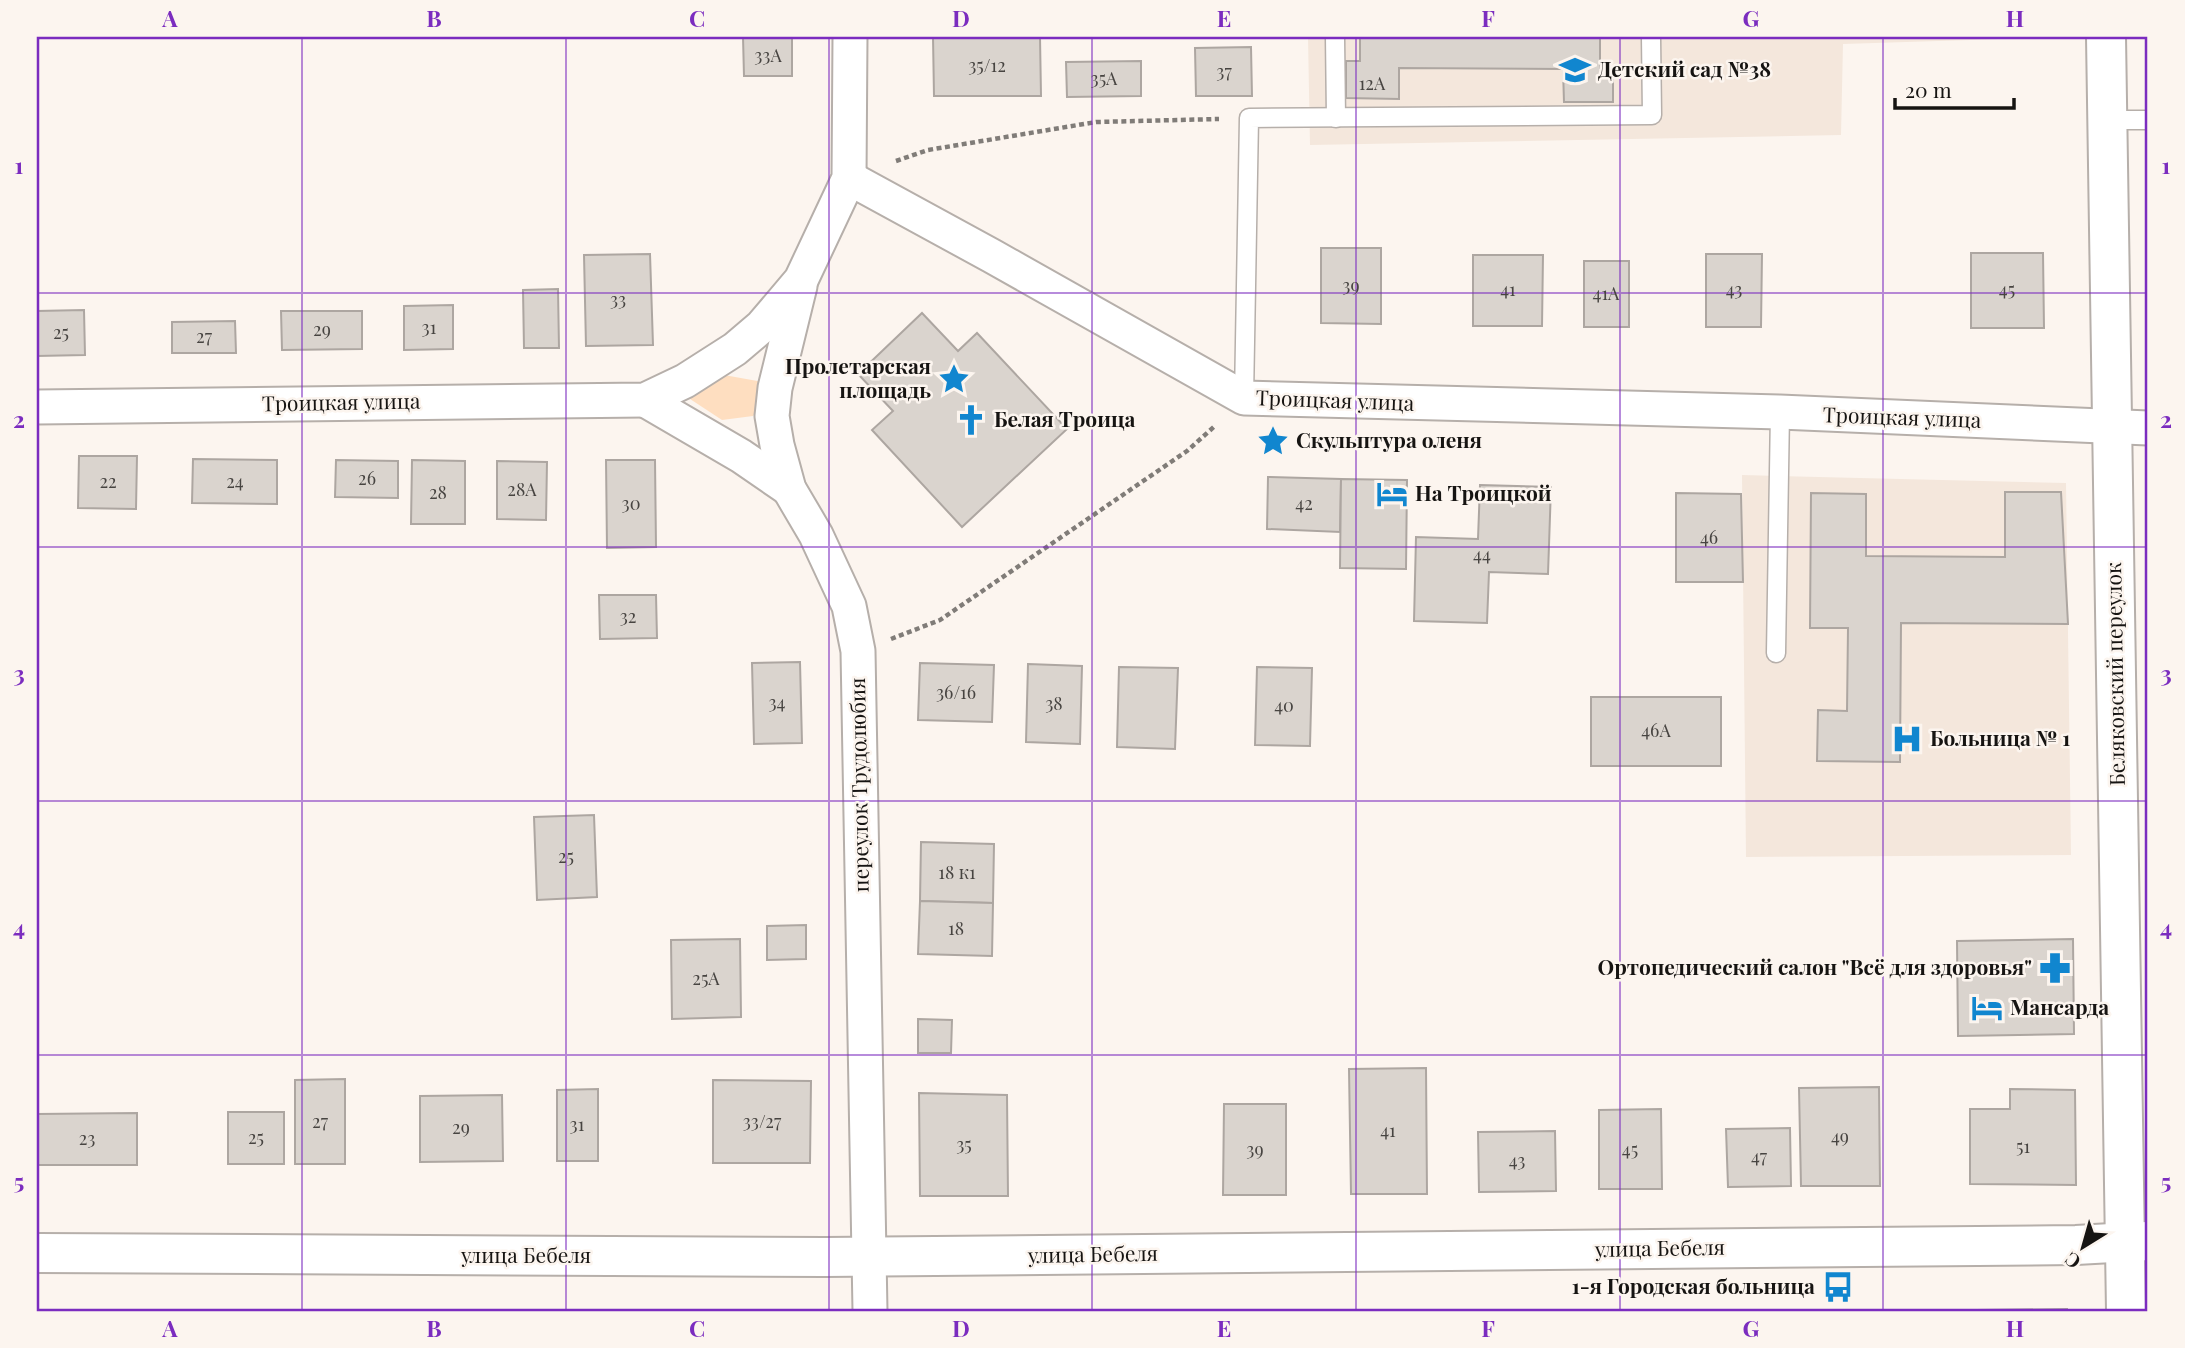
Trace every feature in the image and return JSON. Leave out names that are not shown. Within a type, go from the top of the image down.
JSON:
[{"type":"street","points":[[849,178],[850,37]]},
{"type":"street","name":"Беляковский переулок","points":[[2106,37],[2107,121],[2130,427],[2136,1241],[2126,1311]]},
{"type":"street","name":"Троицкая улица","points":[[37,407],[645,400],[685,382],[735,349],[762,326],[801,280],[849,178],[1244,398],[1780,412],[2130,427]]},
{"type":"street","name":"переулок Трудолюбия","points":[[801,280],[775,388],[772,415],[789,489],[816,535],[849,606],[858,651],[870,1311]]},
{"type":"street","points":[[645,400],[741,456],[789,489]]},
{"type":"street","name":"улица Бебеля","points":[[37,1253],[869,1257],[2050,1245],[2136,1241]]},
{"type":"lane","points":[[1335,37],[1336,118]]},
{"type":"lane","points":[[1244,398],[1249,118],[1652,115],[1651,37]]},
{"type":"lane","points":[[2107,121],[2148,120]]},
{"type":"lane","points":[[1776,653],[1780,412]]},
{"type":"path","points":[[849,178],[928,150],[1096,122],[1249,118]]},
{"type":"path","points":[[858,651],[940,620],[1188,452],[1244,398]]},
{"type":"shaded area","name":"Детский сад №38","points":[[1308,37],[2036,38],[1843,44],[1841,135],[1310,145]]},
{"type":"shaded area","points":[[724,375],[763,382],[765,398],[753,416],[722,420],[687,397]]},
{"type":"shaded area","name":"Больница № 1","points":[[1742,475],[2066,483],[2071,855],[1746,857]]},
{"type":"building","points":[[743,37],[792,37],[792,76],[744,76]]},
{"type":"building","points":[[933,37],[1040,37],[1041,96],[934,96]]},
{"type":"building","points":[[1360,37],[1600,37],[1600,68],[1613,68],[1613,102],[1564,102],[1563,69],[1399,68],[1399,99],[1346,98],[1346,61],[1360,61]]},
{"type":"building","points":[[1251,47],[1252,96],[1196,96],[1195,48]]},
{"type":"building","points":[[1141,61],[1141,96],[1067,97],[1066,62]]},
{"type":"building","points":[[1321,248],[1381,248],[1381,324],[1321,323]]},
{"type":"building","points":[[1971,253],[2043,253],[2044,328],[1971,328]]},
{"type":"building","points":[[650,254],[653,345],[586,346],[584,255]]},
{"type":"building","points":[[1706,254],[1762,254],[1761,327],[1706,327]]},
{"type":"building","points":[[1473,255],[1543,255],[1542,326],[1473,326]]},
{"type":"building","points":[[1584,261],[1629,261],[1629,327],[1584,327]]},
{"type":"building","points":[[558,289],[559,348],[524,348],[523,290]]},
{"type":"building","points":[[453,305],[453,349],[404,350],[404,306]]},
{"type":"building","points":[[84,310],[85,355],[37,356],[37,311]]},
{"type":"building","points":[[281,311],[362,311],[362,349],[282,350]]},
{"type":"building","name":"Белая Троица","points":[[922,313],[958,351],[977,333],[1067,429],[962,527],[872,430],[893,411],[858,374]]},
{"type":"building","points":[[235,321],[236,353],[172,353],[172,322]]},
{"type":"building","points":[[79,456],[137,456],[136,509],[78,508]]},
{"type":"building","points":[[193,459],[277,460],[277,504],[192,503]]},
{"type":"building","points":[[336,460],[398,461],[398,498],[335,497]]},
{"type":"building","points":[[412,460],[465,461],[465,524],[411,524]]},
{"type":"building","points":[[606,460],[655,460],[656,547],[607,548]]},
{"type":"building","points":[[497,461],[547,462],[546,520],[497,519]]},
{"type":"building","points":[[1268,477],[1341,479],[1340,532],[1267,529]]},
{"type":"building","points":[[1341,479],[1407,480],[1406,569],[1340,568]]},
{"type":"building","points":[[1480,485],[1551,487],[1548,574],[1489,572],[1487,623],[1414,621],[1416,537],[1478,539]]},
{"type":"building","points":[[2005,492],[2061,492],[2068,624],[1901,623],[1900,762],[1817,761],[1818,710],[1847,711],[1848,628],[1810,628],[1811,493],[1866,494],[1866,556],[2005,557]]},
{"type":"building","points":[[1676,493],[1741,494],[1743,582],[1676,582]]},
{"type":"building","points":[[599,595],[656,595],[657,638],[600,639]]},
{"type":"building","points":[[800,662],[802,743],[754,744],[752,663]]},
{"type":"building","points":[[920,663],[994,665],[992,722],[918,720]]},
{"type":"building","points":[[1028,664],[1082,666],[1080,744],[1026,742]]},
{"type":"building","points":[[1119,667],[1178,668],[1175,749],[1117,747]]},
{"type":"building","points":[[1257,667],[1312,668],[1310,746],[1255,745]]},
{"type":"building","points":[[1591,697],[1721,697],[1721,766],[1591,766]]},
{"type":"building","points":[[594,815],[597,897],[537,900],[534,817]]},
{"type":"building","points":[[921,842],[994,844],[993,903],[920,901]]},
{"type":"building","points":[[920,901],[993,903],[992,956],[918,954]]},
{"type":"building","points":[[806,925],[806,959],[767,960],[767,926]]},
{"type":"building","points":[[740,939],[741,1017],[672,1019],[671,940]]},
{"type":"building","points":[[2073,939],[2074,1034],[1958,1036],[1957,941]]},
{"type":"building","points":[[918,1019],[952,1020],[951,1053],[918,1053]]},
{"type":"building","points":[[1426,1068],[1427,1194],[1351,1194],[1349,1069]]},
{"type":"building","points":[[345,1079],[345,1164],[295,1164],[295,1080]]},
{"type":"building","points":[[713,1080],[811,1081],[810,1163],[713,1163]]},
{"type":"building","points":[[1879,1087],[1880,1186],[1801,1186],[1799,1088]]},
{"type":"building","points":[[598,1089],[598,1161],[557,1161],[557,1090]]},
{"type":"building","points":[[2010,1089],[2075,1090],[2076,1185],[1970,1184],[1970,1109],[2010,1109]]},
{"type":"building","points":[[919,1093],[1007,1095],[1008,1196],[920,1196]]},
{"type":"building","points":[[502,1095],[503,1161],[420,1162],[420,1096]]},
{"type":"building","points":[[1224,1104],[1286,1104],[1286,1195],[1223,1195]]},
{"type":"building","points":[[1661,1109],[1662,1189],[1599,1189],[1599,1110]]},
{"type":"building","points":[[228,1112],[284,1112],[284,1164],[228,1164]]},
{"type":"building","points":[[137,1113],[137,1165],[37,1165],[37,1114]]},
{"type":"building","points":[[1790,1128],[1791,1186],[1728,1187],[1726,1129]]},
{"type":"building","points":[[1555,1131],[1556,1191],[1479,1192],[1478,1132]]},
{"type":"building","points":[[1977,1310],[2067,1311],[1977,1311]]},
{"type":"place","name":"Детский сад №38","points":[[1575,70]]},
{"type":"place","name":"Пролетарская площадь","points":[[954,379]]},
{"type":"place","name":"Белая Троица","points":[[971,420]]},
{"type":"place","name":"Скульптура оленя","points":[[1273,441]]},
{"type":"place","name":"На Троицкой","points":[[1392,494]]},
{"type":"place","name":"Больница № 1","points":[[1907,739]]},
{"type":"place","name":"Ортопедический салон \"Всё для здоровья\"","points":[[2055,968]]},
{"type":"place","name":"Мансарда","points":[[1987,1008]]},
{"type":"place","name":"1-я Городская больница","points":[[1838,1287]]}]
